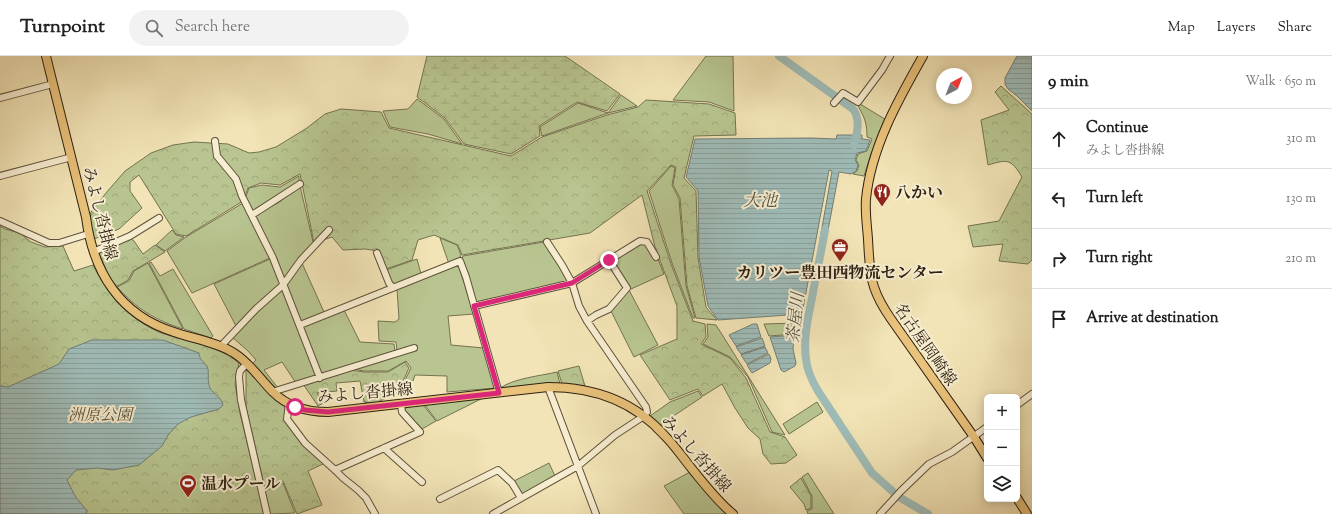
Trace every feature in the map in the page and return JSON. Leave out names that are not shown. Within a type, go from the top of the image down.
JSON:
[{"type":"main road","name":"みよし沓掛線","points":[[46,56],[72,157],[93,252],[100,269],[108,282],[122,300],[137,313],[160,327],[221,346],[235,354],[247,363],[272,392],[289,404],[305,410],[328,412],[548,387],[567,387],[589,391],[612,398],[644,416],[665,435],[717,499],[733,514]]},
{"type":"main road","name":"名古屋岡崎線","points":[[920,58],[885,129],[871,170],[866,209],[870,269],[876,291],[882,305],[984,453]]},
{"type":"main road","points":[[1020,502],[1028,514]]},
{"type":"street","points":[[834,103],[843,93],[858,102],[882,70],[890,56]]},
{"type":"street","points":[[0,98],[53,84]]},
{"type":"street","points":[[215,141],[217,156],[236,179],[263,236],[284,285],[320,378]]},
{"type":"street","points":[[0,176],[72,157]]},
{"type":"street","points":[[252,215],[300,184]]},
{"type":"street","points":[[93,252],[130,236],[159,218]]},
{"type":"street","points":[[0,221],[49,243],[59,243],[88,234]]},
{"type":"street","points":[[221,346],[256,309],[284,285],[301,260],[329,230]]},
{"type":"street","points":[[474,306],[572,283],[640,241],[647,242],[656,257]]},
{"type":"street","points":[[493,514],[578,466],[615,435],[644,416],[647,412],[646,407],[587,321],[579,306],[572,283],[547,242]]},
{"type":"street","points":[[377,253],[389,283],[393,288]]},
{"type":"street","points":[[587,321],[609,309],[627,288],[609,260]]},
{"type":"street","points":[[300,325],[460,261],[499,393]]},
{"type":"street","points":[[272,392],[414,348]]},
{"type":"street","points":[[247,363],[240,371],[239,377],[241,400],[267,514]]},
{"type":"street","points":[[548,387],[596,514]]},
{"type":"street","points":[[1020,403],[1032,394]]},
{"type":"street","points":[[289,404],[287,419],[304,443],[342,478],[358,490],[366,498],[375,514]]},
{"type":"street","points":[[335,470],[420,432],[402,412],[400,404]]},
{"type":"street","points":[[880,514],[929,464],[952,452],[984,429]]},
{"type":"street","points":[[384,448],[422,482]]},
{"type":"street","points":[[440,499],[498,470],[512,483],[521,498]]},
{"type":"street","points":[[368,514],[371,508]]},
{"type":"green space","points":[[427,56],[565,56],[620,94],[607,111],[577,102],[539,126],[540,136],[511,154],[464,144],[445,118],[417,97]]},
{"type":"green space","points":[[706,56],[733,56],[734,111],[709,102],[673,100]]},
{"type":"green space","points":[[1001,86],[1032,114],[1032,260],[1028,264],[999,261],[1003,244],[973,247],[968,226],[999,221],[1022,177],[1015,167],[1008,162],[1005,161],[988,165],[981,120],[1009,110],[995,92]]},
{"type":"green space","points":[[621,95],[637,106],[608,113]]},
{"type":"green space","points":[[417,99],[444,119],[462,144],[428,134],[390,127],[383,111],[408,109]]},
{"type":"green space","points":[[646,100],[709,104],[735,113],[736,135],[694,136],[684,178],[696,191],[698,258],[706,307],[717,320],[696,318],[687,286],[680,198],[673,185],[676,167],[671,165],[647,191],[671,264],[693,321],[705,324],[706,337],[701,344],[730,358],[746,378],[770,432],[785,437],[797,455],[786,463],[771,464],[763,454],[760,439],[748,428],[722,384],[703,396],[698,389],[670,400],[640,355],[677,339],[677,306],[655,247],[642,195],[590,233],[462,255],[458,245],[434,235],[418,240],[412,260],[386,269],[378,251],[365,249],[343,250],[332,237],[314,243],[300,174],[280,185],[261,183],[248,188],[243,201],[186,236],[176,234],[139,175],[130,182],[130,191],[142,208],[119,229],[94,239],[90,221],[91,212],[106,193],[125,171],[151,153],[173,145],[194,142],[228,144],[249,153],[259,152],[276,147],[307,128],[325,114],[341,109],[381,112],[389,128],[511,156],[542,137],[607,115],[638,107]]},
{"type":"green space","points":[[578,103],[608,113],[542,136],[540,127]]},
{"type":"green space","points":[[860,104],[888,121],[871,154],[864,176],[853,174],[857,171],[859,165],[856,160],[858,154],[867,151],[872,139],[867,137],[865,121],[858,106]]},
{"type":"green space","points":[[671,166],[675,168],[672,185],[679,199],[686,286],[695,318],[693,318],[672,263],[649,191]]},
{"type":"green space","points":[[299,176],[299,181],[281,195],[252,212],[245,199],[249,188],[262,185],[280,187]]},
{"type":"green space","points":[[300,186],[314,246],[284,282],[254,215],[278,203]]},
{"type":"green space","points":[[243,203],[270,258],[192,293],[167,251],[186,237]]},
{"type":"green space","name":"洲原公園","points":[[0,226],[20,233],[31,242],[45,247],[63,246],[74,271],[93,265],[112,296],[129,313],[148,327],[170,336],[216,349],[239,363],[235,384],[240,413],[264,514],[0,514]]},
{"type":"green space","points":[[172,230],[176,235],[184,237],[165,251],[156,245]]},
{"type":"green space","points":[[130,238],[134,241],[143,254],[155,245],[165,252],[133,271],[128,280],[116,287],[109,276],[98,251]]},
{"type":"green space","points":[[440,238],[457,245],[461,255],[459,260],[449,264]]},
{"type":"green space","points":[[544,242],[569,281],[476,303],[461,260],[463,256]]},
{"type":"green space","points":[[641,242],[652,244],[664,274],[631,289],[612,260]]},
{"type":"green space","points":[[270,259],[282,285],[237,328],[214,284]]},
{"type":"green space","points":[[417,259],[421,274],[393,286],[386,270]]},
{"type":"green space","points":[[151,262],[160,276],[173,269],[213,336],[211,338],[184,329],[149,263]]},
{"type":"green space","points":[[148,263],[183,329],[155,318],[139,308],[117,287],[129,281],[134,271]]},
{"type":"green space","points":[[302,263],[324,312],[301,322],[286,285]]},
{"type":"green space","points":[[458,264],[474,314],[448,316],[451,345],[484,348],[496,388],[447,392],[447,376],[415,375],[413,381],[405,380],[411,368],[406,361],[388,371],[364,371],[352,369],[417,349],[417,345],[397,351],[396,342],[379,341],[378,321],[395,322],[399,319],[397,289]]},
{"type":"green space","points":[[282,289],[318,376],[296,383],[282,362],[264,370],[278,388],[273,389],[252,364],[256,360],[232,337],[257,311]]},
{"type":"green space","points":[[629,290],[658,345],[634,357],[611,311]]},
{"type":"green space","points":[[344,310],[360,342],[394,344],[395,352],[321,375],[303,326]]},
{"type":"green space","points":[[797,323],[795,334],[769,336],[764,324]]},
{"type":"green space","points":[[707,324],[716,325],[785,435],[772,432],[748,377],[730,357],[703,344],[708,337]]},
{"type":"green space","points":[[405,362],[409,368],[398,392],[374,404],[364,402],[360,381],[336,383],[337,391],[317,393],[323,403],[318,406],[303,384],[350,370],[364,372],[388,372]]},
{"type":"green space","points":[[579,366],[585,386],[562,384],[558,371]]},
{"type":"green space","points":[[246,369],[285,407],[285,419],[325,463],[308,471],[322,505],[297,514],[283,481],[265,489],[246,407]]},
{"type":"green space","points":[[557,372],[560,384],[501,390],[500,388],[520,380]]},
{"type":"green space","points":[[698,391],[702,397],[660,425],[650,416],[670,402]]},
{"type":"green space","points":[[485,397],[437,421],[424,404]]},
{"type":"green space","points":[[817,402],[823,412],[789,434],[783,424]]},
{"type":"green space","points":[[423,405],[436,421],[422,429],[405,410],[405,407]]},
{"type":"green space","points":[[549,463],[555,476],[523,495],[514,481]]},
{"type":"green space","points":[[690,472],[729,514],[684,514],[664,486]]},
{"type":"green space","points":[[808,473],[834,514],[808,514],[807,511],[812,509],[812,496],[802,477]]},
{"type":"green space","points":[[801,478],[811,496],[811,508],[806,510],[804,504],[790,487]]},
{"type":"green space","points":[[283,483],[295,513],[270,514],[265,491]]},
{"type":"water","points":[[1017,56],[1032,56],[1032,111],[1008,89],[1005,84],[1005,78]]},
{"type":"water","name":"大池","points":[[837,135],[862,135],[862,139],[870,140],[866,151],[857,153],[855,160],[858,165],[856,171],[851,174],[839,172],[826,241],[820,239],[832,171],[829,170],[802,314],[718,320],[708,306],[699,257],[698,191],[686,177],[695,139],[836,139]]},
{"type":"water","points":[[753,324],[757,324],[761,337],[736,346],[729,335]]},
{"type":"water","points":[[794,335],[793,349],[796,363],[795,366],[784,372],[781,370],[770,337]]},
{"type":"water","points":[[762,338],[765,346],[741,354],[736,347]]},
{"type":"water","points":[[92,340],[163,340],[199,353],[200,358],[208,369],[210,388],[221,400],[223,405],[219,409],[191,417],[178,424],[168,435],[162,446],[139,465],[113,470],[97,468],[76,470],[67,480],[75,496],[87,511],[86,514],[0,514],[0,386],[8,387],[59,364],[69,349]]},
{"type":"water","points":[[765,347],[768,353],[747,364],[741,355]]},
{"type":"water","points":[[769,354],[771,359],[770,363],[752,373],[747,365]]},
{"type":"waterway","name":"茶屋川","points":[[779,56],[853,109],[858,122],[854,145]]},
{"type":"waterway","name":"茶屋川","points":[[825,230],[806,328],[805,351],[809,371],[818,391],[872,473],[899,497],[928,514]]},
{"type":"place","name":"八かい","points":[[882,207]]},
{"type":"place","name":"カリツー豊田西物流センター","points":[[840,262]]},
{"type":"place","name":"温水プール","points":[[188,498]]},
{"type":"route","points":[[295,407],[317,412],[328,412],[499,393],[474,306],[572,283],[609,260]]}]
